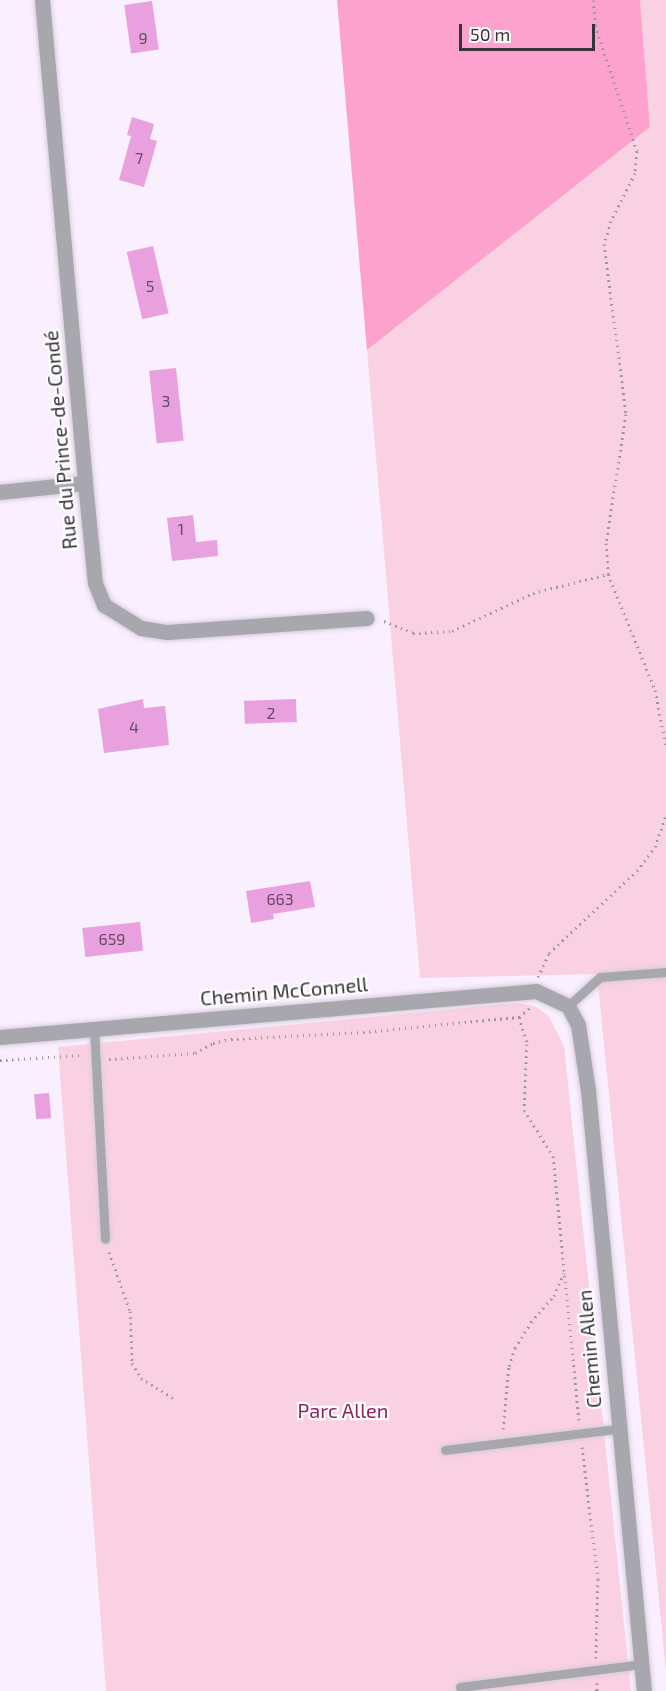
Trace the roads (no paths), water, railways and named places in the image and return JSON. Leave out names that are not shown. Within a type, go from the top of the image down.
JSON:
[{"type":"street","name":"Rue du Prince-de-Condé","points":[[42,0],[95,583],[104,605],[141,628],[193,631],[367,618]]},
{"type":"street","points":[[0,492],[85,483]]},
{"type":"street","name":"Chemin McConnell","points":[[0,1037],[536,991],[568,1006]]},
{"type":"street","name":"Chemin Allen","points":[[568,1006],[578,1025],[588,1090],[617,1429],[644,1691]]},
{"type":"lane","points":[[568,1006],[600,977],[666,972]]},
{"type":"lane","points":[[94,1028],[105,1239]]},
{"type":"lane","points":[[445,1450],[617,1429]]},
{"type":"lane","points":[[460,1687],[641,1664]]},
{"type":"park label","name":"Parc Allen","points":[[343,1410]]}]
